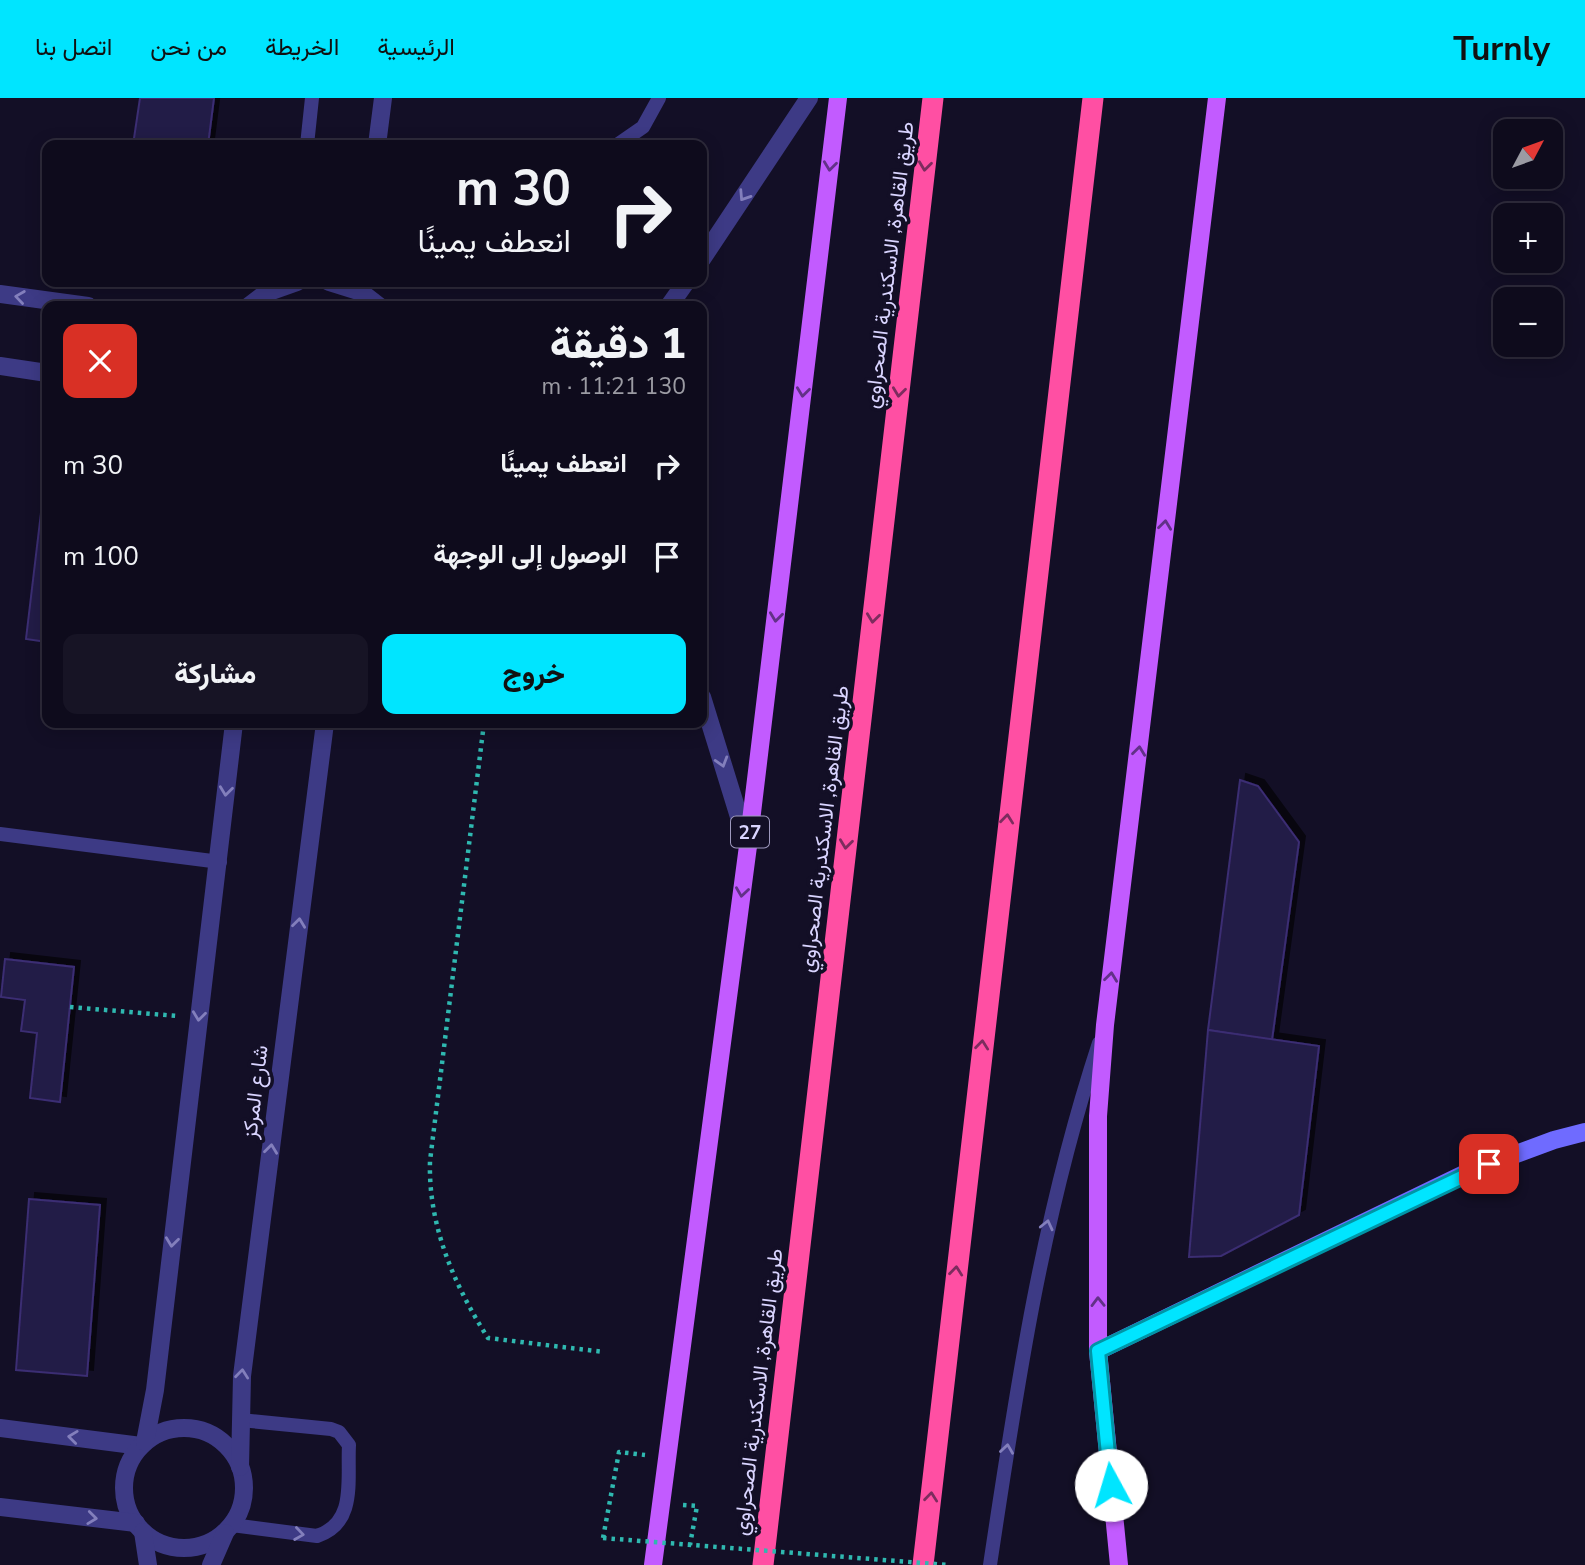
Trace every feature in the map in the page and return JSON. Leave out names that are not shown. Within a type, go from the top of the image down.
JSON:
[{"type":"highway","name":"طريق القاهرة, الاسكندرية الصحراوي","points":[[763,1565],[933,98]]},
{"type":"highway","points":[[927,1560],[1093,98]]},
{"type":"main road","name":"27","points":[[653,1565],[748,846],[838,98]]},
{"type":"main road","points":[[1119,1565],[1098,1351],[1098,1116],[1105,1025],[1217,98]]},
{"type":"street","points":[[378,140],[383,98]]},
{"type":"street","points":[[707,251],[809,98]]},
{"type":"street","points":[[255,301],[284,287]]},
{"type":"street","points":[[362,287],[375,301]]},
{"type":"street","points":[[0,294],[51,301]]},
{"type":"street","points":[[0,366],[42,372]]},
{"type":"street","points":[[707,713],[748,846]]},
{"type":"street","points":[[143,1444],[155,1390],[233,728]]},
{"type":"street","name":"شارع المركز","points":[[240,1467],[242,1376],[324,728]]},
{"type":"street","points":[[1098,1351],[1468,1172],[1553,1140],[1585,1132]]},
{"type":"street","points":[[0,1428],[143,1444]]},
{"type":"street","points":[[148,1565],[140,1528],[127,1504],[124,1484],[129,1463],[143,1444],[161,1432],[180,1428],[199,1430],[216,1437],[231,1450],[240,1467],[244,1497],[211,1565]]},
{"type":"street","points":[[0,1507],[140,1528],[159,1542],[176,1548],[195,1547],[212,1541],[229,1527]]},
{"type":"lane","points":[[308,140],[312,98]]},
{"type":"lane","points":[[624,140],[651,118],[659,98]]},
{"type":"lane","points":[[0,834],[218,862]]},
{"type":"lane","points":[[990,1565],[1038,1263],[1057,1183],[1105,1025]]},
{"type":"lane","points":[[229,1527],[317,1536],[329,1532],[342,1521],[346,1509],[349,1445],[339,1432],[240,1420]]},
{"type":"path","points":[[483,728],[430,1161],[429,1192],[441,1241],[472,1314],[488,1338],[604,1352]]},
{"type":"path","points":[[70,1007],[199,1018]]},
{"type":"path","points":[[620,1452],[603,1538],[948,1565]]},
{"type":"path","points":[[690,1545],[697,1506]]},
{"type":"building","points":[[140,98],[214,98],[209,140],[134,140]]},
{"type":"building","points":[[42,504],[42,641],[26,639]]},
{"type":"building","points":[[1240,780],[1258,786],[1299,842],[1272,1040],[1208,1030]]},
{"type":"building","points":[[5,959],[74,967],[60,1102],[30,1098],[37,1033],[21,1031],[25,1000],[1,997]]},
{"type":"building","points":[[1208,1030],[1319,1046],[1299,1215],[1221,1256],[1189,1257]]},
{"type":"building","points":[[29,1199],[100,1205],[87,1376],[16,1370]]},
{"type":"route","points":[[1111,1485],[1098,1351],[1444,1183],[1489,1164]]}]
